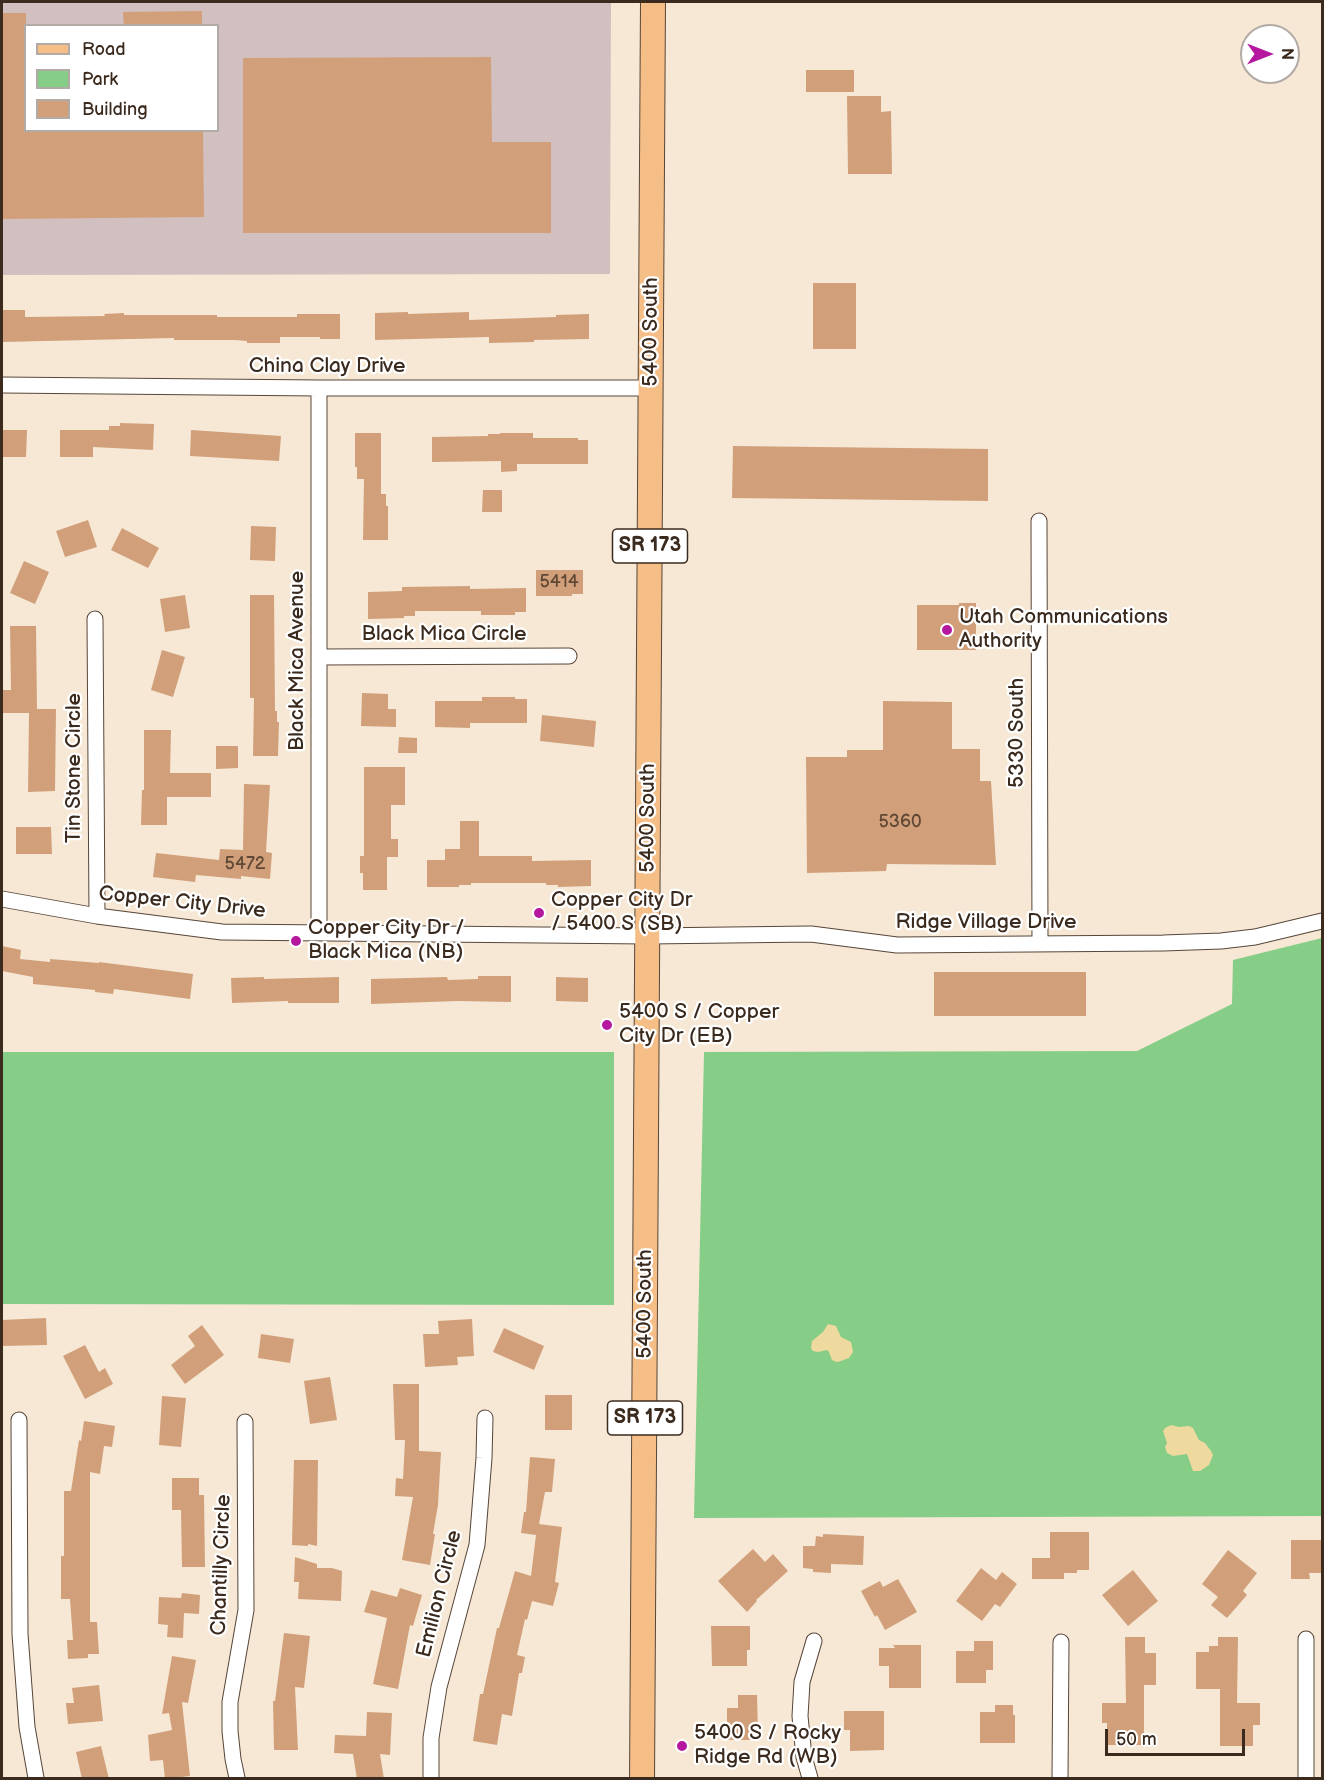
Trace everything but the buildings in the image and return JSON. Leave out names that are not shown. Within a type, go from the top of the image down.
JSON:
[{"type":"main road","name":"5400 South","points":[[642,1779],[652,2]]},
{"type":"street","name":"China Clay Drive","points":[[2,385],[651,388]]},
{"type":"street","name":"Black Mica Avenue","points":[[318,388],[319,933]]},
{"type":"street","name":"5330 South","points":[[1039,521],[1040,944]]},
{"type":"street","name":"Tin Stone Circle","points":[[95,619],[97,916]]},
{"type":"street","name":"Black Mica Circle","points":[[319,657],[568,656]]},
{"type":"street","name":"Copper City Drive","points":[[2,899],[97,916],[222,932],[648,936]]},
{"type":"street","name":"Ridge Village Drive","points":[[648,936],[811,934],[897,945],[1221,941],[1255,937],[1323,921]]},
{"type":"street","name":"Emilion Circle","points":[[431,1779],[431,1738],[439,1687],[477,1545],[485,1418]]},
{"type":"street","points":[[20,1420],[20,1634],[27,1727],[36,1779]]},
{"type":"street","name":"Chantilly Circle","points":[[237,1779],[233,1759],[230,1702],[246,1610],[245,1422]]},
{"type":"street","points":[[1306,1639],[1306,1779]]},
{"type":"street","points":[[810,1779],[804,1757],[800,1716],[802,1682],[814,1641]]},
{"type":"street","points":[[1060,1779],[1061,1642]]},
{"type":"shaded area","points":[[2,2],[611,2],[610,274],[2,275]]},
{"type":"green space","points":[[1322,938],[1322,1516],[694,1518],[704,1052],[1137,1051],[1232,1004],[1233,960]]},
{"type":"green space","points":[[2,1052],[614,1052],[614,1305],[2,1304]]},
{"type":"sand","points":[[828,1324],[836,1326],[841,1337],[851,1342],[853,1352],[849,1358],[834,1361],[827,1350],[818,1352],[811,1348],[812,1341],[823,1332]]},
{"type":"sand","points":[[1171,1425],[1193,1428],[1199,1440],[1205,1443],[1213,1455],[1209,1465],[1200,1471],[1193,1471],[1187,1454],[1173,1456],[1167,1453],[1163,1431]]},
{"type":"place","name":"Utah Communications Authority","points":[[947,630]]},
{"type":"place","name":"Copper City Dr / 5400 S (SB)","points":[[539,913]]},
{"type":"place","name":"Copper City Dr / Black Mica (NB)","points":[[296,941]]},
{"type":"place","name":"5400 S / Copper City Dr (EB)","points":[[607,1025]]},
{"type":"place","name":"5400 S / Rocky Ridge Rd (WB)","points":[[682,1746]]}]
